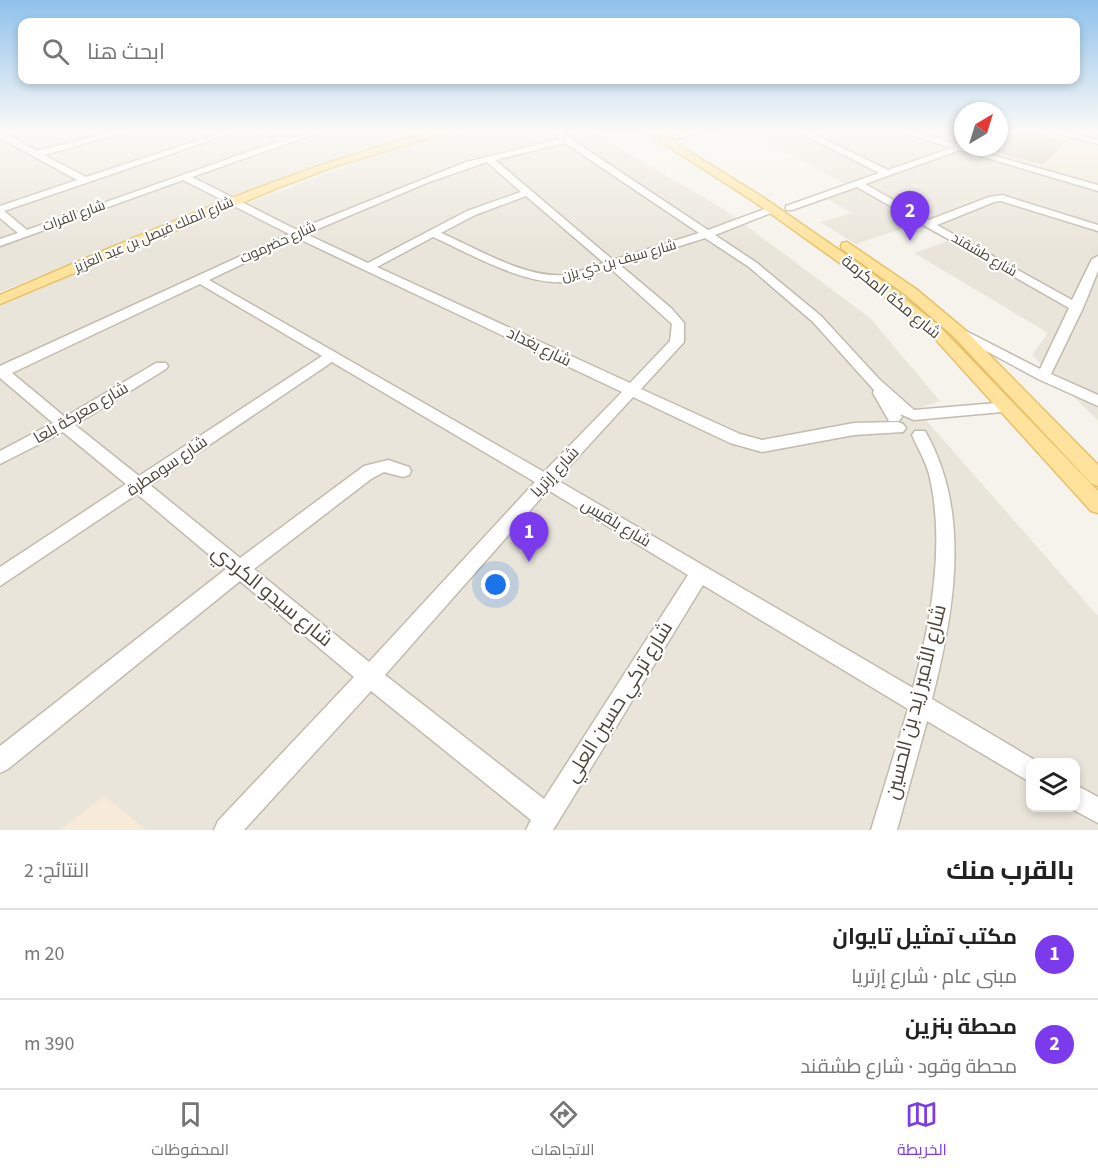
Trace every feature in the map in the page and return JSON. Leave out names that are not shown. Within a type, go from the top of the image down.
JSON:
[{"type":"main road","name":"شارع الملك فيصل بن عبد العزيز","points":[[0,300],[233,203],[320,170]]},
{"type":"main road","name":"شارع مكة المكرمة","points":[[711,170],[773,209],[858,268],[922,319],[1008,407],[1098,505]]},
{"type":"main road","name":"شارع مكة المكرمة","points":[[729,170],[873,263],[959,333],[1098,478]]},
{"type":"street","points":[[65,170],[84,180]]},
{"type":"street","points":[[26,234],[0,211],[115,170]]},
{"type":"street","name":"شارع الفرات","points":[[0,243],[205,170]]},
{"type":"street","name":"شارع حضرموت","points":[[1,372],[297,234],[426,180],[456,170]]},
{"type":"street","name":"شارع إرتريا","points":[[227,830],[546,481],[677,342],[678,323],[667,311],[500,170]]},
{"type":"street","points":[[611,170],[753,265],[817,319],[874,382],[901,418],[909,434],[924,431]]},
{"type":"street","points":[[879,170],[888,174]]},
{"type":"street","points":[[789,207],[859,185],[897,170]]},
{"type":"street","points":[[1035,170],[1098,188]]},
{"type":"street","name":"شارع بغداد","points":[[184,177],[297,234],[631,392],[736,438],[762,446],[901,418],[1008,407]]},
{"type":"street","name":"شارع طشقند","points":[[859,185],[1077,308]]},
{"type":"street","points":[[369,267],[484,207],[527,193]]},
{"type":"street","points":[[929,224],[992,199],[1002,198],[1098,228]]},
{"type":"street","name":"شارع سيف بن ذي يزن","points":[[433,233],[523,271],[552,280],[567,278],[707,234],[773,209]]},
{"type":"street","points":[[1043,376],[1077,308],[1098,259]]},
{"type":"street","name":"شارع بلقيس","points":[[200,279],[333,355],[1026,768]]},
{"type":"street","points":[[959,333],[1098,401]]},
{"type":"street","name":"شارع سومطرة","points":[[0,577],[333,355]]},
{"type":"street","name":"شارع معركة بلعا","points":[[0,458],[65,423],[161,366]]},
{"type":"street","name":"شارع سيدو الكردي","points":[[1,372],[543,823]]},
{"type":"street","name":"شارع بغداد","points":[[924,431],[956,413]]},
{"type":"street","name":"شارع الأمير زيد بن الحسين","points":[[884,830],[920,704],[944,585],[946,545],[937,470],[924,431]]},
{"type":"street","points":[[0,761],[240,569],[374,468],[388,465],[403,471]]},
{"type":"street","name":"شارع تركي حسين العلي","points":[[543,823],[699,574]]},
{"type":"street","points":[[1080,800],[1098,811]]},
{"type":"shaded area","points":[[0,170],[308,170],[0,292]]},
{"type":"shaded area","points":[[337,170],[657,170],[725,210],[870,318],[940,401],[916,409],[1098,616],[1098,830],[147,830],[104,797],[60,830],[0,830],[0,306],[231,209]]},
{"type":"shaded area","points":[[819,170],[1098,170],[1098,421],[1032,355],[1048,333],[914,253],[948,241],[916,224],[856,244],[820,222],[853,213],[823,197],[847,185]]},
{"type":"shaded area","points":[[1051,170],[1098,170],[1098,183]]},
{"type":"shaded area","points":[[104,796],[147,830],[60,830]]},
{"type":"place","name":"محطة بنزين","points":[[910,241]]},
{"type":"place","name":"مكتب تمثيل تايوان","points":[[529,562]]}]
